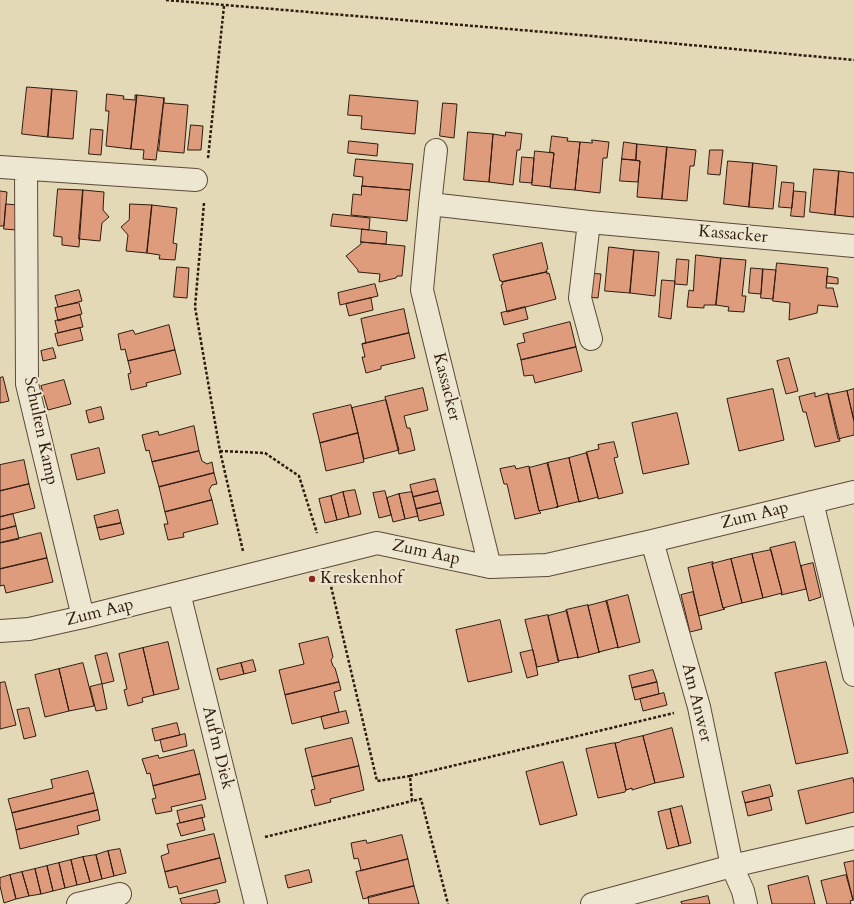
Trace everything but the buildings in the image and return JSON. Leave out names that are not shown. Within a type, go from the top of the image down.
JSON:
[{"type":"street","name":"Kassacker","points":[[436,150],[422,290],[490,567]]},
{"type":"street","points":[[0,167],[203,180]]},
{"type":"street","name":"Schulten Kamp","points":[[26,169],[27,384],[83,617]]},
{"type":"street","name":"Kassacker","points":[[430,204],[589,222],[854,246]]},
{"type":"street","points":[[589,222],[580,298],[590,339]]},
{"type":"street","name":"Zum Aap","points":[[0,631],[29,629],[83,617],[377,543],[490,567],[547,565],[854,492]]},
{"type":"street","points":[[812,502],[854,675]]},
{"type":"street","name":"Am Anwer","points":[[652,541],[699,707],[732,866],[743,891],[746,904]]},
{"type":"street","name":"Auf'm Diek","points":[[179,593],[256,904]]},
{"type":"street","points":[[592,904],[732,866],[854,838]]},
{"type":"street","points":[[78,904],[120,894]]},
{"type":"path","points":[[166,0],[854,60]]},
{"type":"path","points":[[224,6],[203,180],[195,307],[220,451],[249,575]]},
{"type":"path","points":[[220,451],[264,452],[299,476],[324,557],[377,781],[410,776],[699,707]]},
{"type":"path","points":[[410,776],[412,801]]},
{"type":"path","points":[[241,842],[421,799],[448,904]]},
{"type":"place","name":"Kreskenhof","points":[[312,579]]}]
